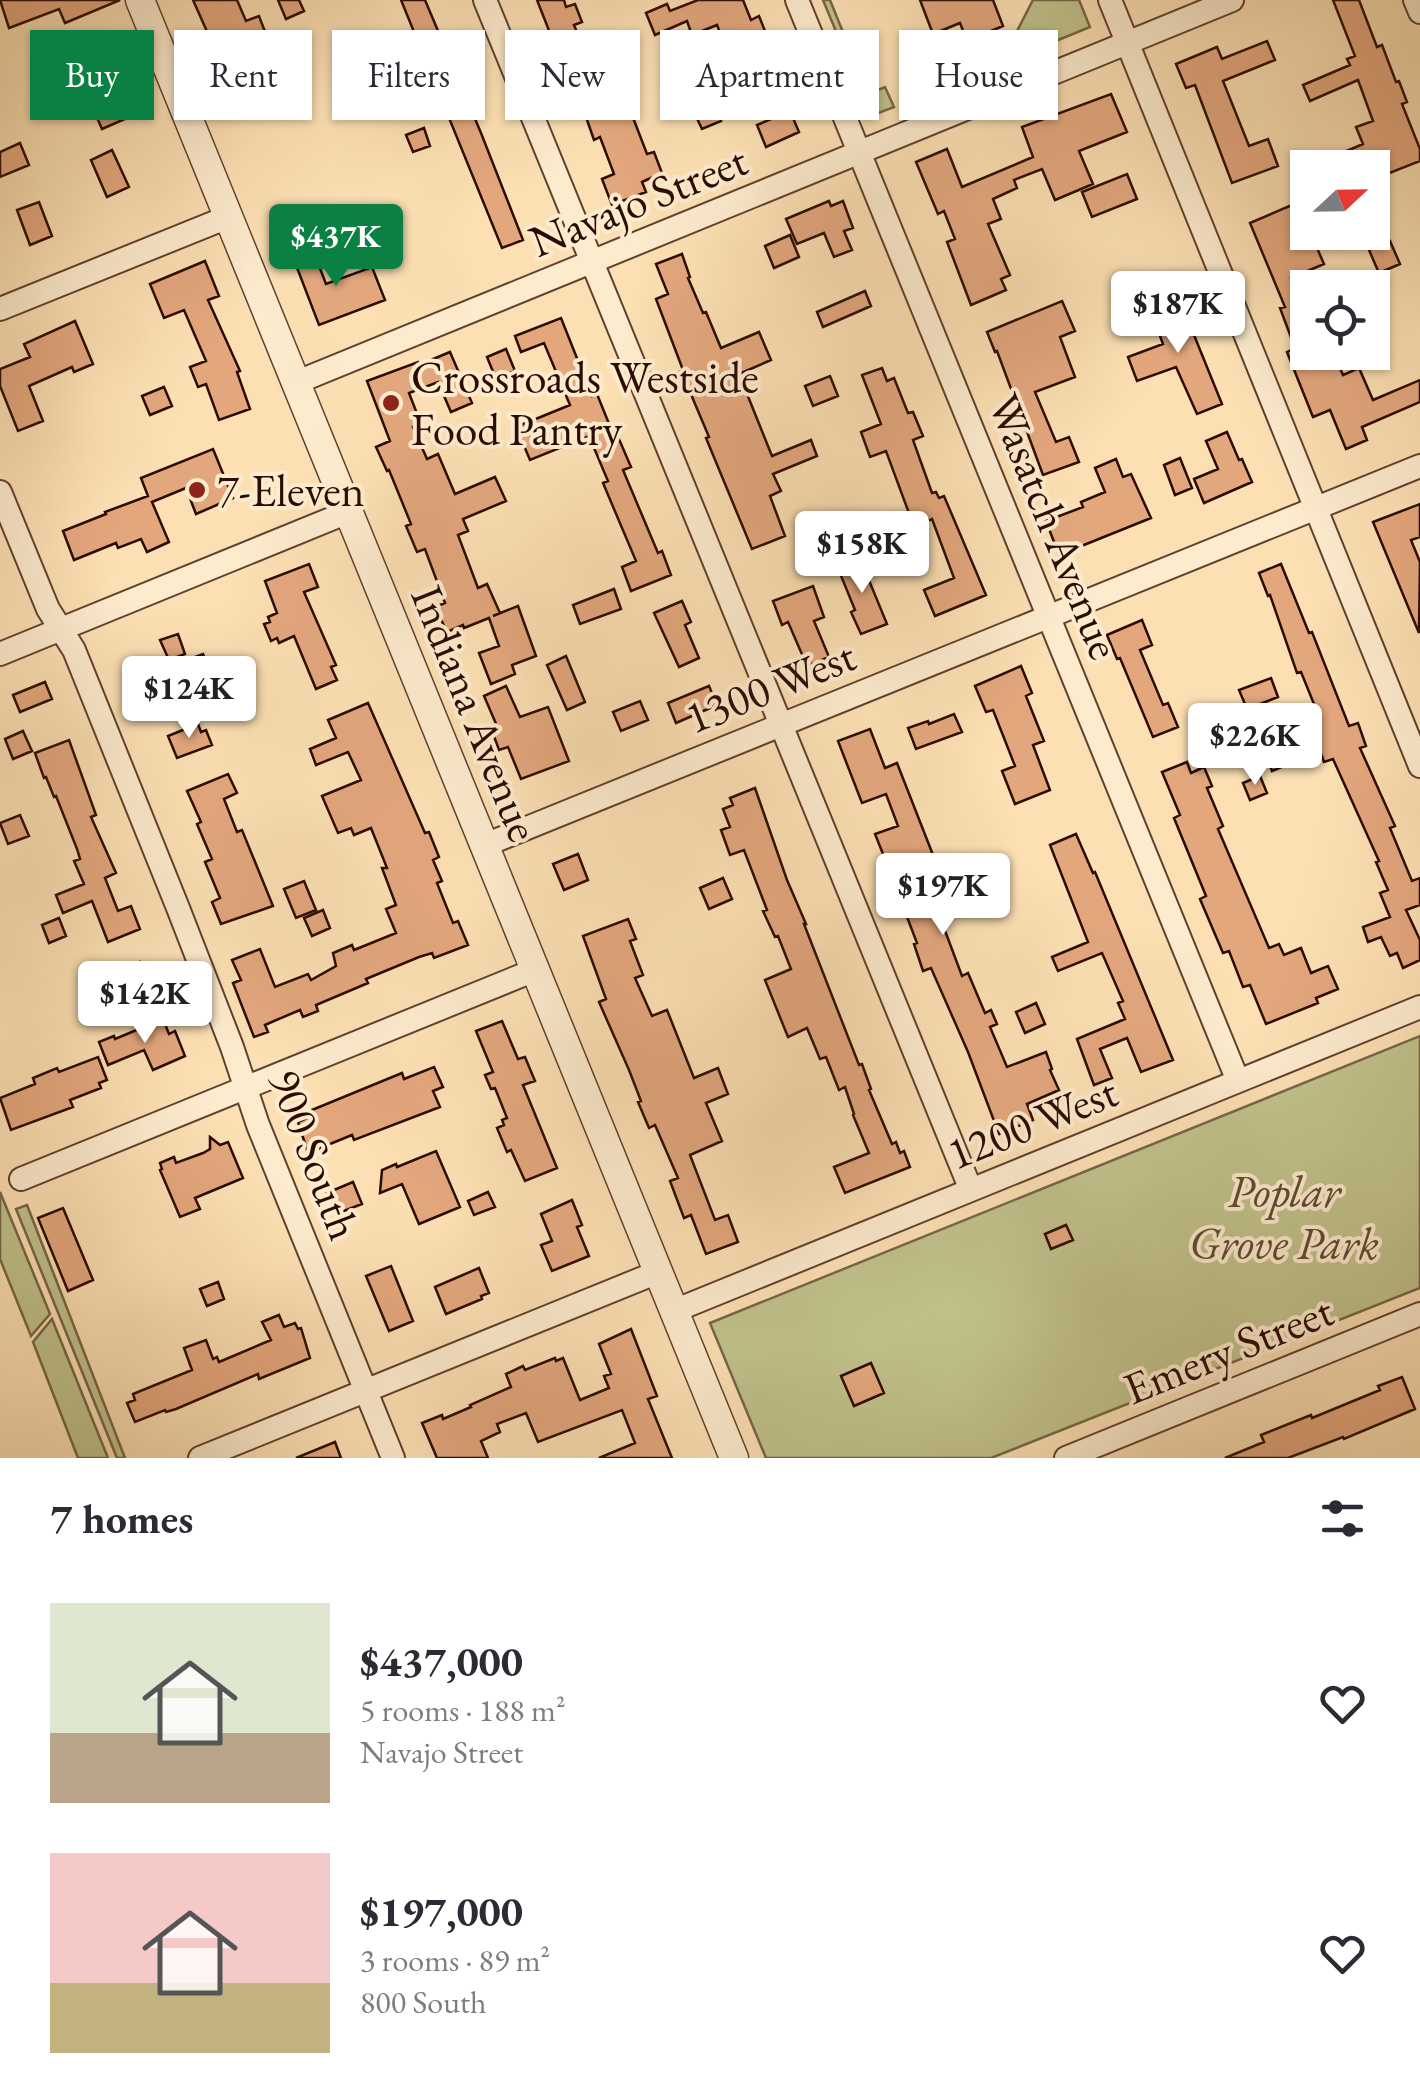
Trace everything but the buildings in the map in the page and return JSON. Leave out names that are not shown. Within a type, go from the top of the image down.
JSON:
[{"type":"street","name":"Indiana Avenue","points":[[140,0],[734,1458]]},
{"type":"street","points":[[485,0],[971,1190]]},
{"type":"street","name":"Wasatch Avenue","points":[[797,0],[1238,1081]]},
{"type":"street","points":[[1110,0],[1420,766]]},
{"type":"street","name":"Navajo Street","points":[[295,383],[1232,0]]},
{"type":"street","points":[[1415,0],[1420,12]]},
{"type":"street","points":[[0,309],[228,217]]},
{"type":"street","name":"1300 West","points":[[484,845],[1420,466]]},
{"type":"street","name":"900 South","points":[[0,492],[48,610],[74,650],[232,1047],[258,1125],[393,1458]]},
{"type":"street","points":[[0,654],[348,512]]},
{"type":"street","points":[[21,1179],[535,970]]},
{"type":"street","name":"1200 West","points":[[674,1311],[1420,1007]]},
{"type":"street","points":[[200,1458],[658,1272]]},
{"type":"street","name":"Emery Street","points":[[1068,1458],[1420,1314]]},
{"type":"green space","points":[[823,0],[830,0],[842,30],[835,30]]},
{"type":"green space","points":[[1033,0],[1079,0],[1090,27],[1058,40],[1058,30],[1018,30]]},
{"type":"green space","points":[[885,87],[894,107],[879,113],[879,89]]},
{"type":"green space","name":"Poplar Grove Park","points":[[1420,1036],[1420,1288],[991,1458],[766,1458],[710,1323]]},
{"type":"green space","points":[[0,1192],[50,1314],[31,1336],[0,1259]]},
{"type":"green space","points":[[27,1205],[125,1458],[117,1458],[16,1209]]},
{"type":"green space","points":[[52,1319],[108,1458],[78,1458],[33,1342]]},
{"type":"place","name":"Crossroads Westside Food Pantry","points":[[391,403]]},
{"type":"place","name":"7-Eleven","points":[[197,490]]}]
